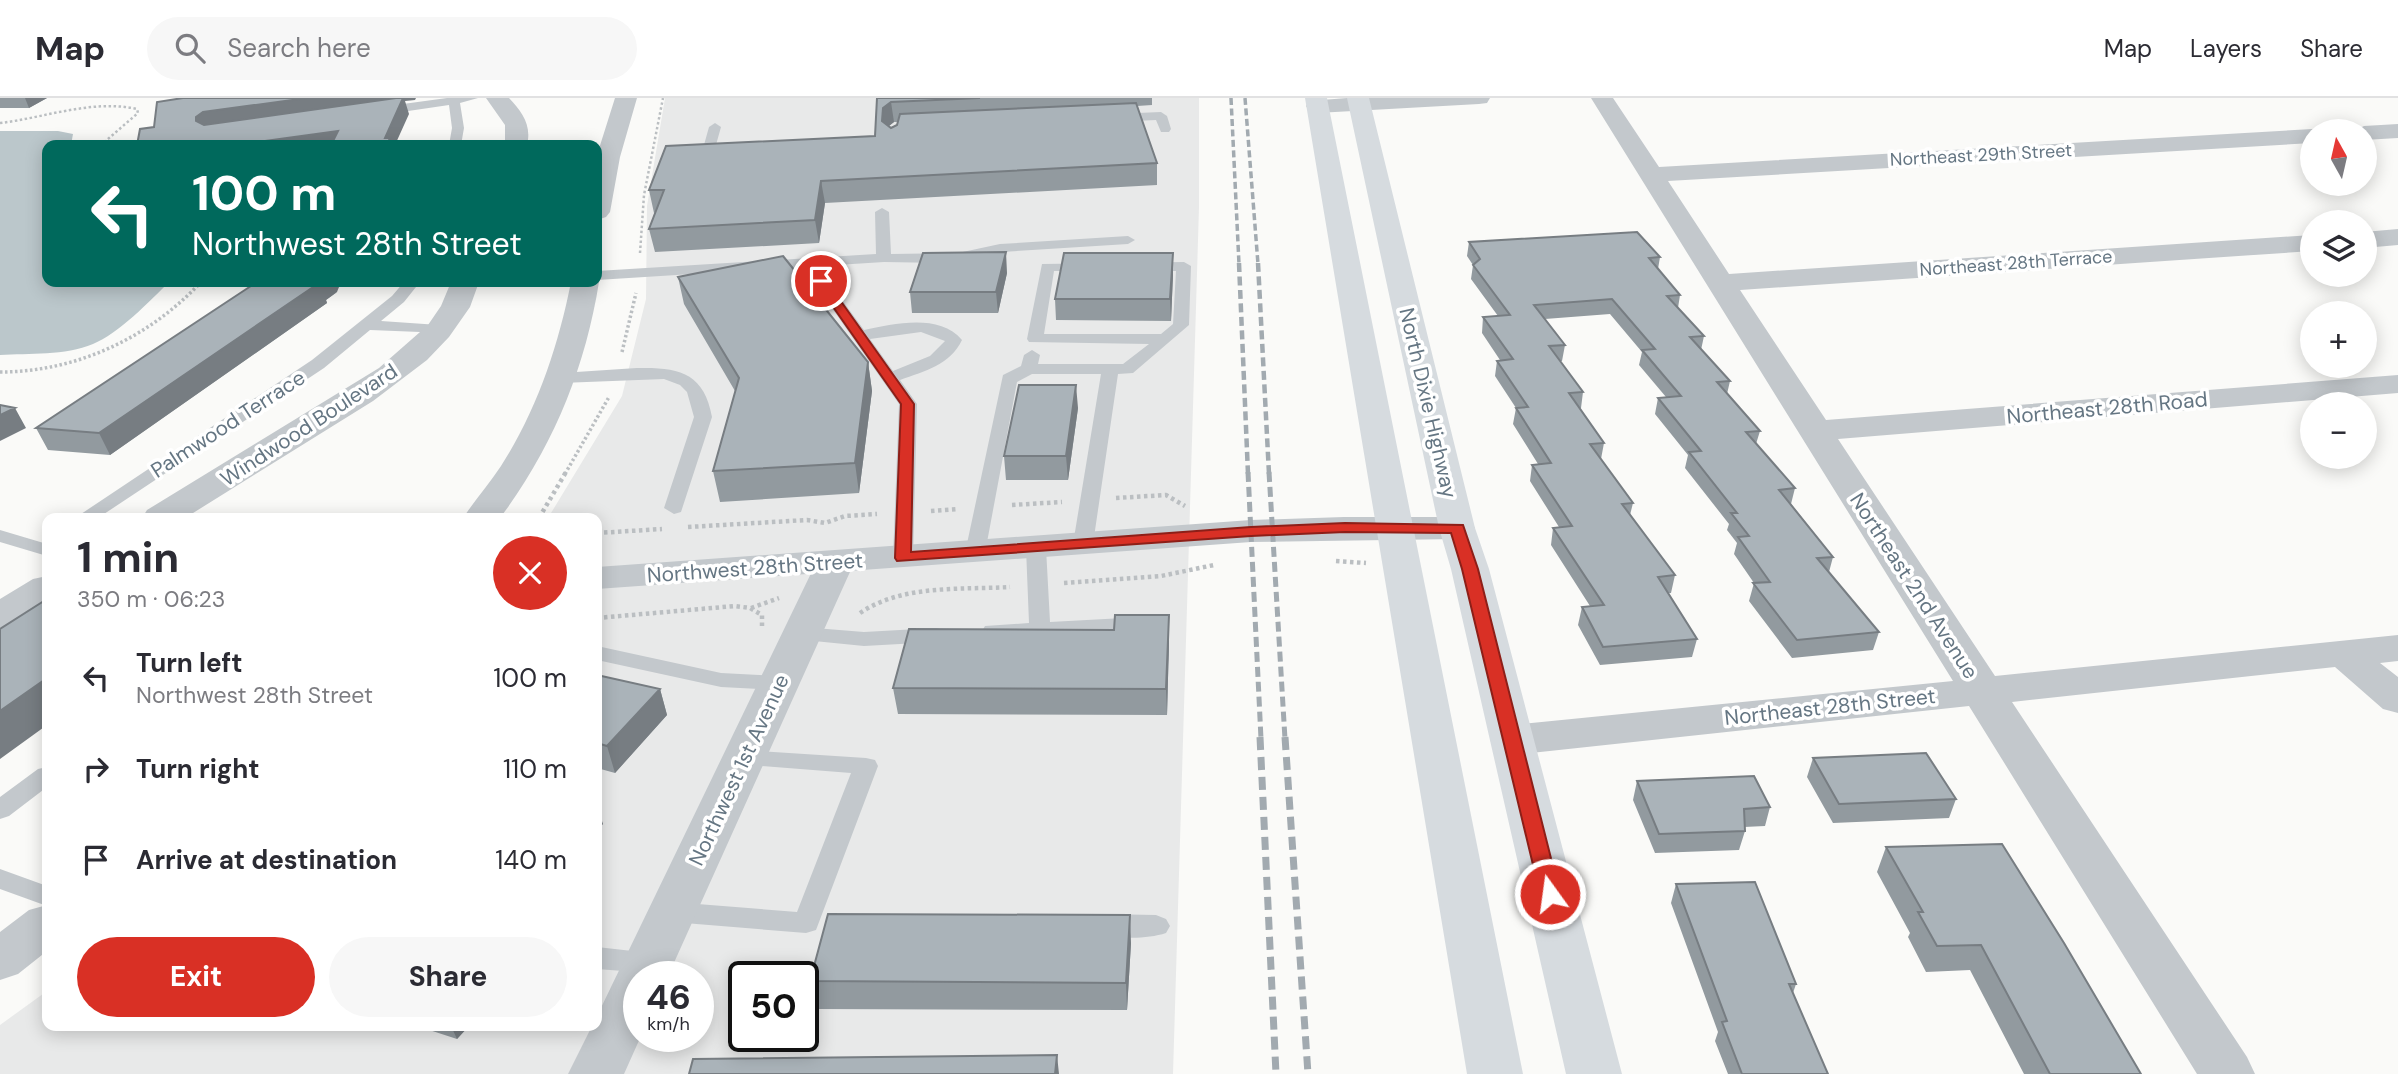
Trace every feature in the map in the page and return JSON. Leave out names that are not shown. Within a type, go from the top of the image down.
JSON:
[{"type":"main road","name":"North Dixie Highway","points":[[1359,101],[1457,528],[1470,569],[1594,1074]]},
{"type":"main road","points":[[1317,102],[1494,1074]]},
{"type":"street","points":[[497,98],[516,121],[518,140]]},
{"type":"street","points":[[602,187],[625,98]]},
{"type":"street","points":[[1317,102],[1479,98]]},
{"type":"street","name":"Northeast 2nd Avenue","points":[[1602,98],[2227,1074]]},
{"type":"street","points":[[2377,132],[2398,131]]},
{"type":"street","name":"Northeast 29th Street","points":[[1651,175],[2300,137]]},
{"type":"street","points":[[2377,239],[2398,237]]},
{"type":"street","name":"Northeast 28th Terrace","points":[[1720,283],[2300,244]]},
{"type":"street","name":"Windwood Boulevard","points":[[168,513],[369,390],[403,365],[439,330],[456,306],[463,287]]},
{"type":"street","points":[[484,513],[527,449],[569,360],[584,287]]},
{"type":"street","name":"Northeast 28th Road","points":[[1816,431],[2398,384]]},
{"type":"street","name":"Northwest 28th Street","points":[[602,578],[1251,531],[1457,528]]},
{"type":"street","name":"Northwest 1st Avenue","points":[[649,961],[779,683],[791,616],[835,563]]},
{"type":"street","points":[[0,616],[42,590]]},
{"type":"street","name":"Northeast 28th Street","points":[[1512,740],[2398,648]]},
{"type":"street","points":[[2343,653],[2398,699]]},
{"type":"street","points":[[0,960],[42,928]]},
{"type":"street","name":"Northwest 1st Avenue","points":[[596,1074],[623,1017]]},
{"type":"lane","points":[[373,113],[472,98]]},
{"type":"lane","points":[[454,101],[458,128],[457,140]]},
{"type":"lane","points":[[1094,119],[1161,116],[1165,129]]},
{"type":"lane","points":[[708,152],[715,127]]},
{"type":"lane","points":[[882,212],[884,258]]},
{"type":"lane","points":[[602,276],[884,258],[914,260],[982,256],[1000,248],[1128,240]]},
{"type":"lane","points":[[975,552],[1009,379],[1029,369],[1127,369],[1181,325],[1184,266],[1046,267],[1029,369]]},
{"type":"lane","points":[[821,281],[908,404],[903,558]]},
{"type":"lane","name":"Palmwood Terrace","points":[[93,513],[318,364],[368,326],[408,287]]},
{"type":"lane","points":[[368,326],[439,330]]},
{"type":"lane","points":[[859,336],[903,328],[927,328],[944,331],[954,340],[951,350],[938,358],[889,378]]},
{"type":"lane","points":[[1035,340],[1164,339]]},
{"type":"lane","points":[[1083,544],[1110,369]]},
{"type":"lane","points":[[561,378],[661,372],[677,376],[690,384],[702,407],[703,417],[674,508]]},
{"type":"lane","points":[[0,536],[42,546]]},
{"type":"lane","points":[[1036,548],[1040,629]]},
{"type":"lane","points":[[791,616],[864,639],[1152,623]]},
{"type":"lane","points":[[602,654],[720,680],[779,683]]},
{"type":"lane","points":[[744,758],[866,766],[806,923]]},
{"type":"lane","points":[[0,810],[42,779]]},
{"type":"lane","points":[[0,879],[42,894]]},
{"type":"lane","points":[[672,912],[834,923]]},
{"type":"lane","points":[[1072,925],[1156,926]]},
{"type":"lane","points":[[602,960],[623,967]]},
{"type":"path","points":[[542,513],[607,401],[632,319],[639,273],[644,195],[663,98]]},
{"type":"path","points":[[0,123],[33,119],[54,111],[87,106],[121,105],[137,109],[138,113],[107,140]]},
{"type":"path","points":[[0,372],[51,369],[77,361],[153,326],[188,299],[197,287]]},
{"type":"path","points":[[602,618],[735,606],[791,616]]},
{"type":"path","points":[[750,608],[762,615],[763,628],[759,635]]},
{"type":"shaded area","points":[[665,98],[1199,98],[1199,207],[1173,1074],[0,1074],[0,1025],[42,995],[42,1031],[602,1031],[602,513],[551,513],[622,396],[646,299],[647,206]]},
{"type":"shaded area","points":[[0,131],[58,131],[73,134],[72,140],[42,140],[42,287],[164,287],[123,325],[93,344],[59,352],[0,355]]},
{"type":"building","points":[[183,98],[307,98],[203,112],[196,117],[196,121],[204,125],[403,98],[385,138],[390,138],[389,140],[334,140],[338,131],[272,140],[138,140],[140,129],[154,127],[157,102]]},
{"type":"building","points":[[877,98],[980,98],[891,102],[883,108],[882,121],[891,128],[897,125],[900,114],[1136,103],[1157,163],[821,181],[815,220],[649,229],[664,190],[649,190],[666,146],[875,136]]},
{"type":"building","points":[[1637,232],[1660,257],[1649,258],[1680,295],[1667,296],[1704,336],[1690,337],[1730,381],[1717,382],[1760,431],[1746,432],[1795,488],[1779,490],[1833,557],[1817,558],[1879,632],[1797,640],[1753,583],[1770,582],[1738,537],[1749,536],[1731,513],[1737,513],[1689,452],[1701,451],[1658,398],[1681,396],[1642,350],[1655,349],[1612,299],[1534,305],[1565,345],[1549,346],[1583,392],[1569,393],[1604,443],[1590,444],[1633,503],[1622,504],[1675,575],[1658,577],[1697,639],[1603,647],[1582,607],[1604,605],[1553,528],[1572,526],[1532,465],[1551,463],[1516,408],[1528,407],[1497,361],[1513,359],[1483,317],[1510,315],[1473,265],[1480,259],[1469,242]]},
{"type":"building","points":[[1006,252],[996,292],[910,292],[923,253]]},
{"type":"building","points":[[1064,253],[1173,253],[1170,299],[1055,299]]},
{"type":"building","points":[[783,256],[868,362],[855,463],[713,471],[739,378],[678,277]]},
{"type":"building","points":[[249,287],[313,287],[99,433],[36,428]]},
{"type":"building","points":[[1019,385],[1076,385],[1066,456],[1004,456]]},
{"type":"building","points":[[0,405],[15,408],[0,415]]},
{"type":"building","points":[[42,602],[42,682],[0,711],[0,629]]},
{"type":"building","points":[[1115,615],[1169,615],[1166,689],[893,688],[909,629],[1114,630]]},
{"type":"building","points":[[602,676],[660,689],[607,746],[602,744]]},
{"type":"building","points":[[1926,753],[1956,799],[1839,804],[1813,758]]},
{"type":"building","points":[[1754,776],[1770,807],[1744,809],[1745,831],[1659,834],[1637,781]]},
{"type":"building","points":[[2002,844],[2141,1074],[2050,1074],[1981,945],[1937,946],[1918,912],[1923,912],[1886,847]]},
{"type":"building","points":[[1755,882],[1796,984],[1789,984],[1828,1074],[1742,1074],[1722,1022],[1727,1021],[1676,884]]},
{"type":"building","points":[[828,914],[1130,915],[1126,983],[819,981],[819,961],[815,961]]},
{"type":"building","points":[[1057,1055],[1055,1074],[689,1074],[693,1059]]},
{"type":"railway","points":[[1231,98],[1239,264]]},
{"type":"railway","points":[[1245,98],[1258,264]]},
{"type":"railway","points":[[1239,263],[1248,474]]},
{"type":"railway","points":[[1258,263],[1269,474]]},
{"type":"railway","points":[[1248,472],[1261,739]]},
{"type":"railway","points":[[1269,472],[1285,739]]},
{"type":"railway","points":[[1260,737],[1276,1074]]},
{"type":"railway","points":[[1285,737],[1308,1074]]},
{"type":"route","points":[[821,281],[908,404],[903,558],[1251,531],[1457,528],[1470,569],[1550,894]]}]
